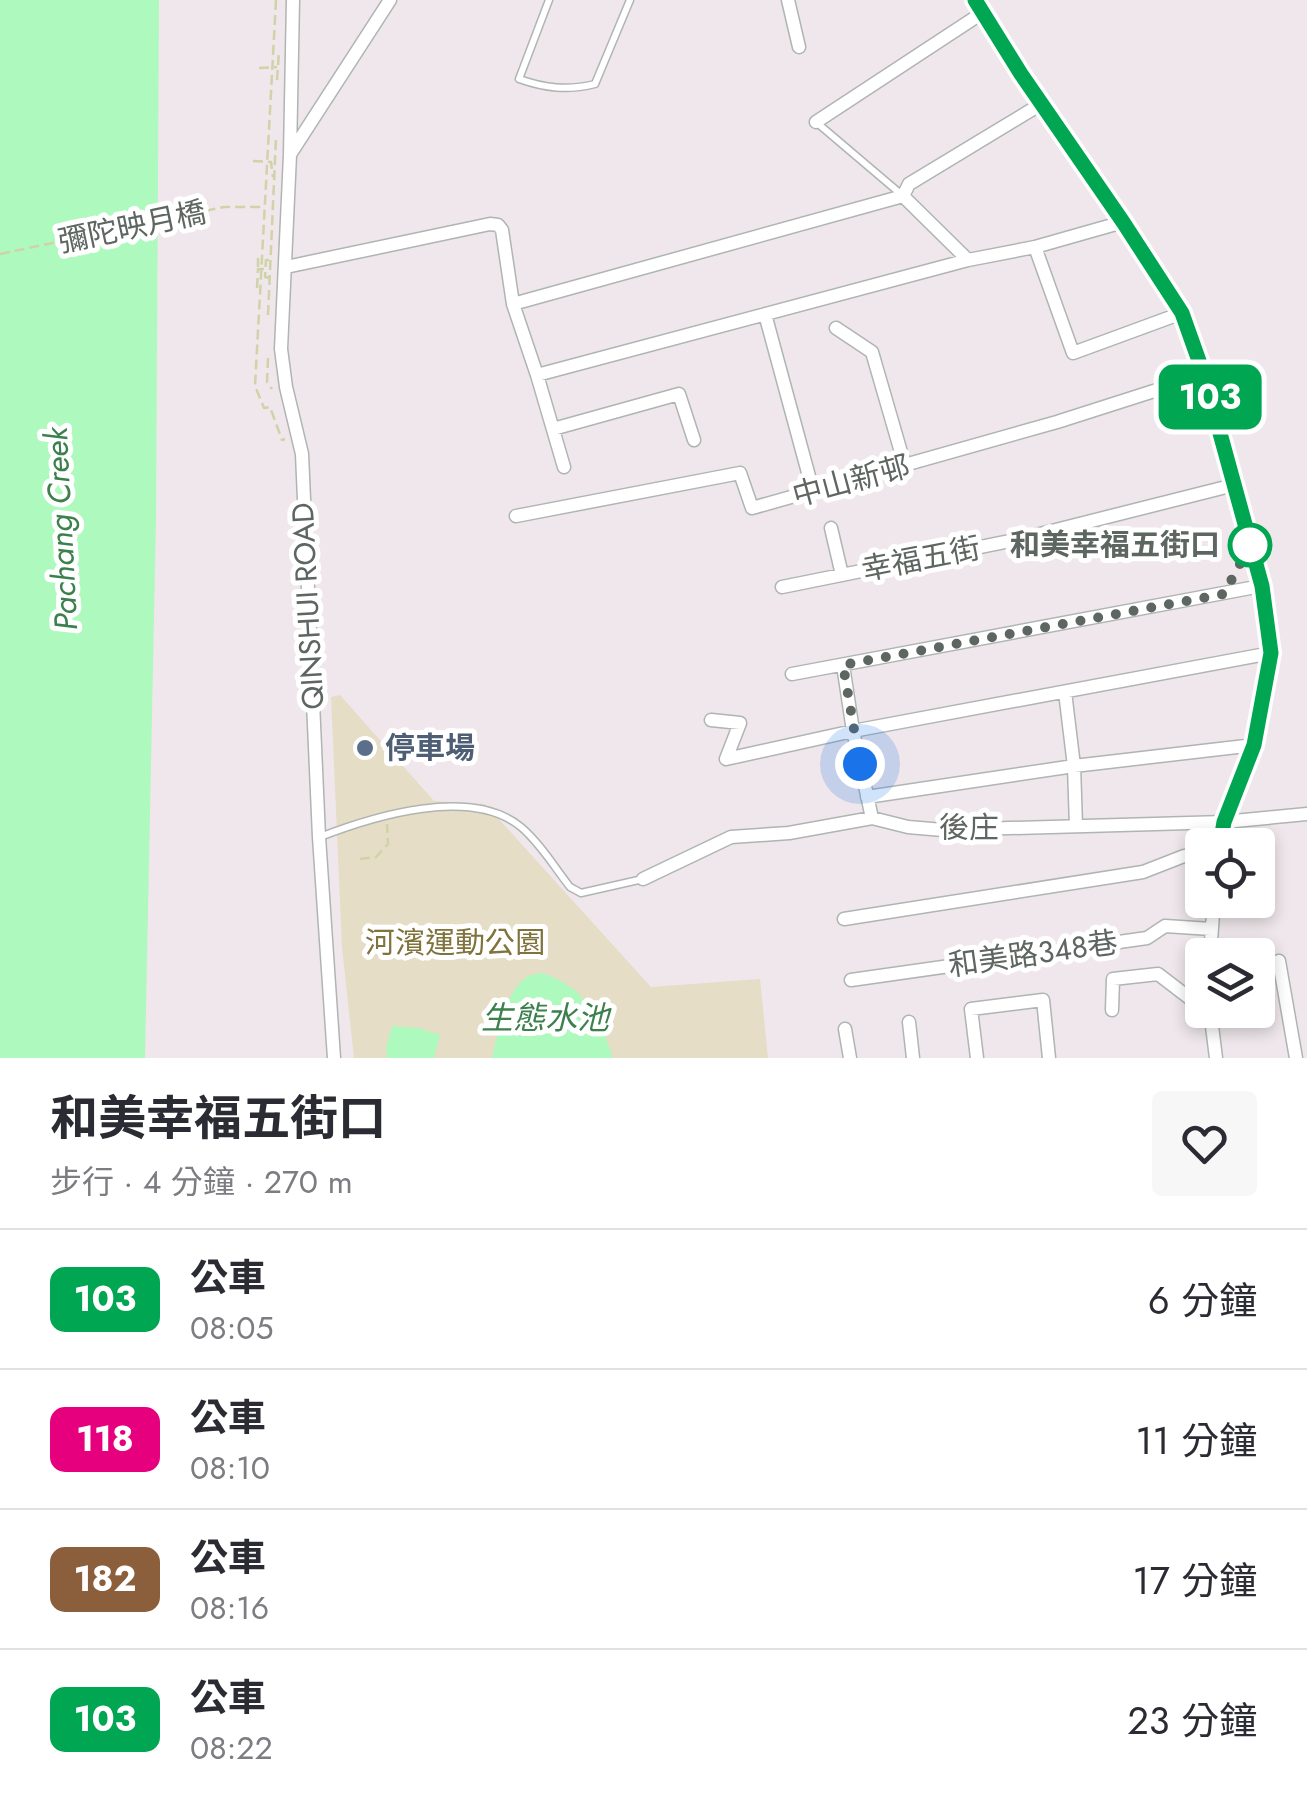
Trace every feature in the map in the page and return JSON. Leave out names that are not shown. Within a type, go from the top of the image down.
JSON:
[{"type":"street","name":"QINSHUI ROAD","points":[[293,0],[283,155],[286,267],[281,349],[302,454],[319,837],[334,1058]]},
{"type":"street","points":[[283,155],[390,0]]},
{"type":"street","points":[[788,0],[798,47]]},
{"type":"street","points":[[816,122],[978,7],[1182,313],[1204,375],[1262,586],[1271,653],[1254,745],[1223,828]]},
{"type":"street","points":[[513,304],[903,196],[910,184],[1041,104]]},
{"type":"street","points":[[903,196],[968,260]]},
{"type":"street","points":[[537,375],[1123,222]]},
{"type":"street","points":[[286,267],[490,224],[498,226],[502,230],[513,304],[564,467]]},
{"type":"street","points":[[1035,246],[1073,353],[1182,313]]},
{"type":"street","points":[[765,314],[813,491]]},
{"type":"street","points":[[836,328],[872,352],[905,466]]},
{"type":"street","name":"中山新邨","points":[[516,516],[740,473],[752,508],[1057,422],[1204,375]]},
{"type":"street","points":[[553,429],[678,394],[694,440]]},
{"type":"street","name":"幸福五街","points":[[782,588],[1020,539],[1234,486]]},
{"type":"street","points":[[831,528],[842,576]]},
{"type":"street","points":[[792,674],[1262,586]]},
{"type":"street","points":[[710,720],[740,723],[726,759],[853,731],[1271,653]]},
{"type":"street","points":[[843,665],[872,818]]},
{"type":"street","points":[[1065,692],[1076,826]]},
{"type":"street","name":"後庄","points":[[867,797],[1074,766],[1254,745]]},
{"type":"street","name":"後庄","points":[[643,878],[730,837],[790,834],[872,818],[943,830],[1224,822],[1307,814]]},
{"type":"street","name":"和美路348巷","points":[[844,919],[1143,872],[1185,856]]},
{"type":"street","points":[[1211,938],[1212,918]]},
{"type":"street","name":"和美路348巷","points":[[852,980],[1147,938],[1165,926],[1211,929]]},
{"type":"street","points":[[1279,961],[1296,1058]]},
{"type":"street","points":[[1112,1010],[1113,979],[1158,974],[1185,995]]},
{"type":"street","points":[[977,1058],[972,1010],[1044,1000],[1050,1058]]},
{"type":"street","points":[[909,1022],[913,1058]]},
{"type":"street","points":[[1212,1028],[1216,1058]]},
{"type":"street","points":[[845,1029],[850,1058]]},
{"type":"lane","points":[[549,0],[518,79],[546,88],[576,89],[595,84],[630,0]]},
{"type":"lane","points":[[816,122],[903,196]]},
{"type":"lane","points":[[319,837],[387,816],[459,806],[505,816],[523,828],[570,887],[581,892],[643,878]]},
{"type":"path","points":[[276,0],[256,386],[264,408],[270,407],[282,440]]},
{"type":"path","points":[[276,80],[278,50]]},
{"type":"path","points":[[260,68],[275,67]]},
{"type":"path","points":[[274,187],[270,162],[272,155],[283,155]]},
{"type":"path","points":[[253,161],[270,162]]},
{"type":"path","name":"彌陀映月橋","points":[[0,254],[224,207],[264,206]]},
{"type":"path","points":[[258,258],[265,277],[270,278]]},
{"type":"path","points":[[257,288],[266,260],[270,260]]},
{"type":"path","points":[[360,859],[376,857],[388,844],[387,816]]},
{"type":"green space","name":"河濱運動公園","points":[[340,695],[434,801],[485,804],[651,987],[760,979],[768,1058],[354,1058],[342,947],[331,697]]},
{"type":"water","name":"Pachang Creek","points":[[0,0],[159,0],[156,517],[145,1058],[0,1058]]},
{"type":"water","name":"生態水池","points":[[542,973],[570,987],[589,1006],[613,1058],[492,1058],[513,992],[527,977]]},
{"type":"water","points":[[392,1026],[419,1028],[440,1035],[434,1058],[387,1058]]},
{"type":"bus line","name":"103","points":[[975,0],[1182,313],[1204,375],[1262,586],[1271,653],[1254,745],[1223,828]]},
{"type":"place","name":"和美幸福五街口","points":[[1250,545]]},
{"type":"place","name":"停車場","points":[[365,748]]},
{"type":"route","points":[[860,764],[843,665],[1224,594],[1250,545]]}]
